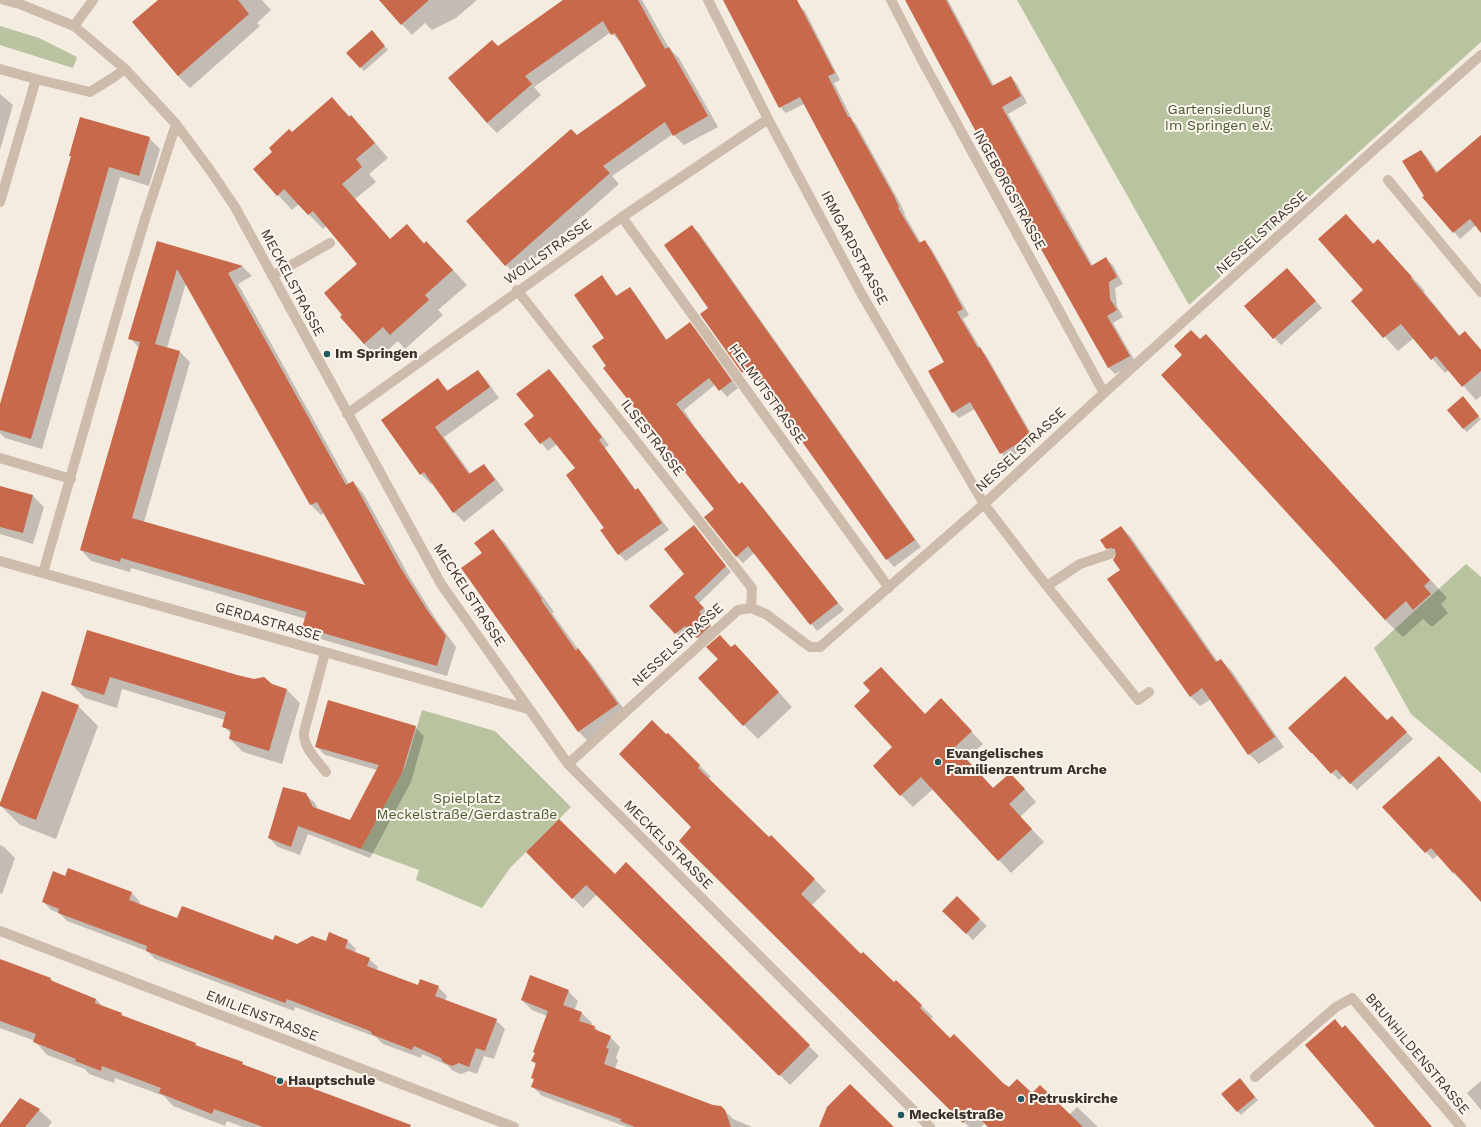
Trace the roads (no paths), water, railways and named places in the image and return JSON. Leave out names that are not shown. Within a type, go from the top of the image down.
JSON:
[{"type":"street","name":"MECKELSTRASSE","points":[[4,0],[20,4],[74,26],[125,69],[176,124],[235,207],[441,584],[568,764],[930,1127]]},
{"type":"street","points":[[74,26],[93,0]]},
{"type":"street","name":"IRMGARDSTRASSE","points":[[708,0],[768,119],[861,293],[984,504],[1138,700],[1149,692]]},
{"type":"street","name":"INGEBORGSTRASSE","points":[[891,0],[922,60],[1104,394]]},
{"type":"street","name":"NESSELSTRASSE","points":[[568,764],[738,610],[751,608],[766,614],[810,647],[820,647],[984,504],[1378,146],[1481,55]]},
{"type":"street","points":[[0,69],[90,92],[125,69]]},
{"type":"street","points":[[0,202],[36,79]]},
{"type":"street","name":"WOLLSTRASSE","points":[[347,414],[517,290],[622,217],[768,119]]},
{"type":"street","points":[[43,573],[127,279],[176,124]]},
{"type":"street","points":[[1388,180],[1481,292]]},
{"type":"street","name":"HELMUTSTRASSE","points":[[622,217],[889,588]]},
{"type":"street","points":[[272,276],[330,243]]},
{"type":"street","name":"ILSESTRASSE","points":[[517,290],[752,588],[751,608]]},
{"type":"street","points":[[0,458],[71,479]]},
{"type":"street","points":[[1047,586],[1080,564],[1110,554]]},
{"type":"street","name":"GERDASTRASSE","points":[[0,560],[324,653],[528,709]]},
{"type":"street","points":[[324,653],[304,732],[304,740],[308,748],[326,772]]},
{"type":"street","name":"EMILIENSTRASSE","points":[[0,931],[514,1127]]},
{"type":"street","name":"BRUNHILDENSTRASSE","points":[[1255,1077],[1336,1008],[1352,998],[1461,1127]]},
{"type":"place","name":"Im Springen","points":[[327,354]]},
{"type":"place","name":"Evangelisches Familienzentrum Arche","points":[[938,762]]},
{"type":"place","name":"Hauptschule","points":[[280,1081]]},
{"type":"place","name":"Petruskirche","points":[[1021,1099]]},
{"type":"place","name":"Meckelstraße","points":[[901,1115]]},
{"type":"park label","name":"Gartensiedlung Im Springen e.V.","points":[[1219,118]]},
{"type":"park label","name":"Spielplatz Meckelstraße/Gerdastraße","points":[[467,808]]}]
